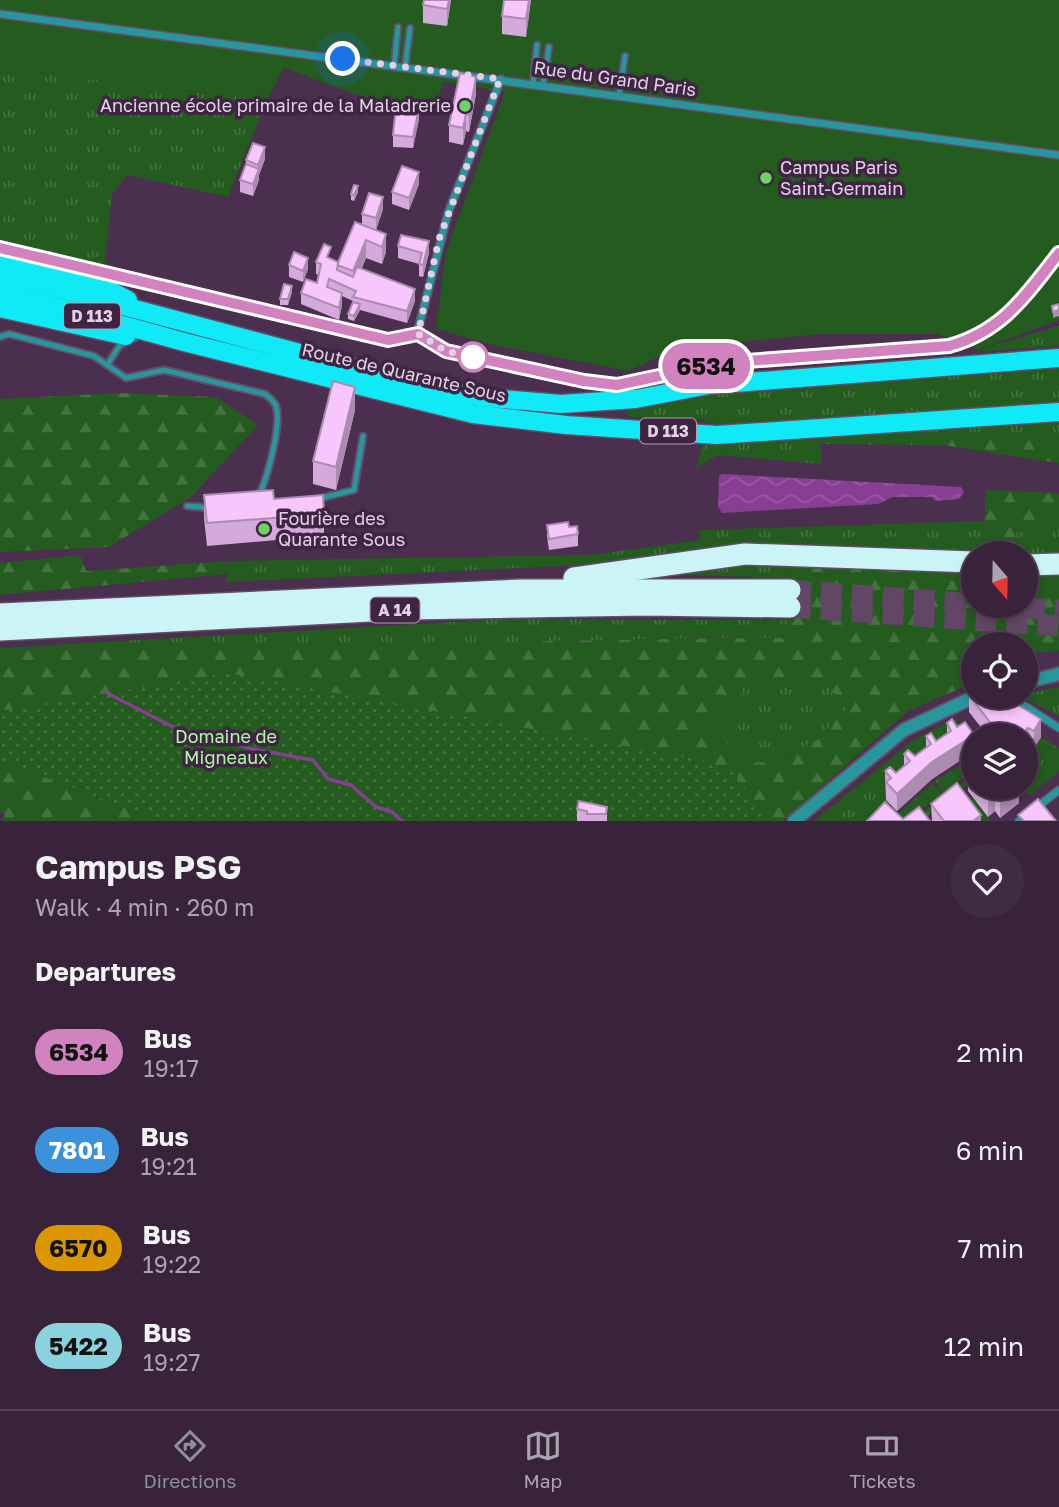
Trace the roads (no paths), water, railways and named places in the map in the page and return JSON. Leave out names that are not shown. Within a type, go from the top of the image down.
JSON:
[{"type":"highway","points":[[412,594],[506,581],[580,577],[745,554],[961,562]]},
{"type":"highway","points":[[1038,565],[1059,564]]},
{"type":"highway","name":"A 14","points":[[0,614],[412,594],[628,589],[790,598],[646,605],[409,609],[0,630]]},
{"type":"main road","points":[[0,258],[107,289],[156,315]]},
{"type":"main road","name":"Route de Quarante Sous","points":[[0,273],[397,379],[478,397],[561,404],[636,399],[709,385],[1059,358]]},
{"type":"main road","name":"Route de Quarante Sous","points":[[0,291],[184,342],[473,414],[566,425],[717,435],[1059,412]]},
{"type":"main road","points":[[0,308],[135,338],[184,342]]},
{"type":"street","name":"Rue du Grand Paris","points":[[0,14],[1059,155]]},
{"type":"street","points":[[418,334],[444,226],[500,79]]},
{"type":"street","points":[[0,248],[388,340],[418,334],[446,351],[584,381],[617,385],[720,363],[949,346],[976,337],[999,323],[1059,253]]},
{"type":"street","points":[[1038,679],[1059,674]]},
{"type":"street","points":[[794,821],[904,730],[961,703]]},
{"type":"street","points":[[1029,709],[1059,728]]},
{"type":"street","points":[[1019,821],[1059,790]]},
{"type":"lane","points":[[394,66],[398,27]]},
{"type":"lane","points":[[405,67],[410,29]]},
{"type":"lane","points":[[533,84],[537,45]]},
{"type":"lane","points":[[543,85],[549,47]]},
{"type":"lane","points":[[619,96],[625,56]]},
{"type":"lane","points":[[0,331],[94,356],[125,378],[164,370],[265,394],[276,403],[278,419],[264,486],[253,506]]},
{"type":"lane","points":[[0,337],[9,334]]},
{"type":"lane","points":[[107,365],[120,345],[135,338]]},
{"type":"lane","points":[[309,499],[354,490],[363,436]]},
{"type":"lane","points":[[264,486],[269,492]]},
{"type":"lane","points":[[187,506],[223,509]]},
{"type":"water","points":[[722,474],[961,487],[964,492],[959,499],[935,501],[932,497],[893,497],[878,504],[722,513],[718,507],[719,476]]},
{"type":"waterway","points":[[107,693],[173,727],[252,749],[313,760],[328,779],[351,785],[376,807],[392,812],[402,821]]},
{"type":"tunnel","points":[[790,590],[961,603]]},
{"type":"tunnel","points":[[790,607],[1059,626]]},
{"type":"tunnel","points":[[1038,609],[1059,610]]},
{"type":"place","name":"Ancienne école primaire de la Maladrerie","points":[[465,106]]},
{"type":"place","name":"Campus Paris Saint-Germain","points":[[766,178]]},
{"type":"place","name":"Fourière des Quarante Sous","points":[[264,529]]},
{"type":"park label","name":"Domaine de Migneaux","points":[[226,747]]}]
